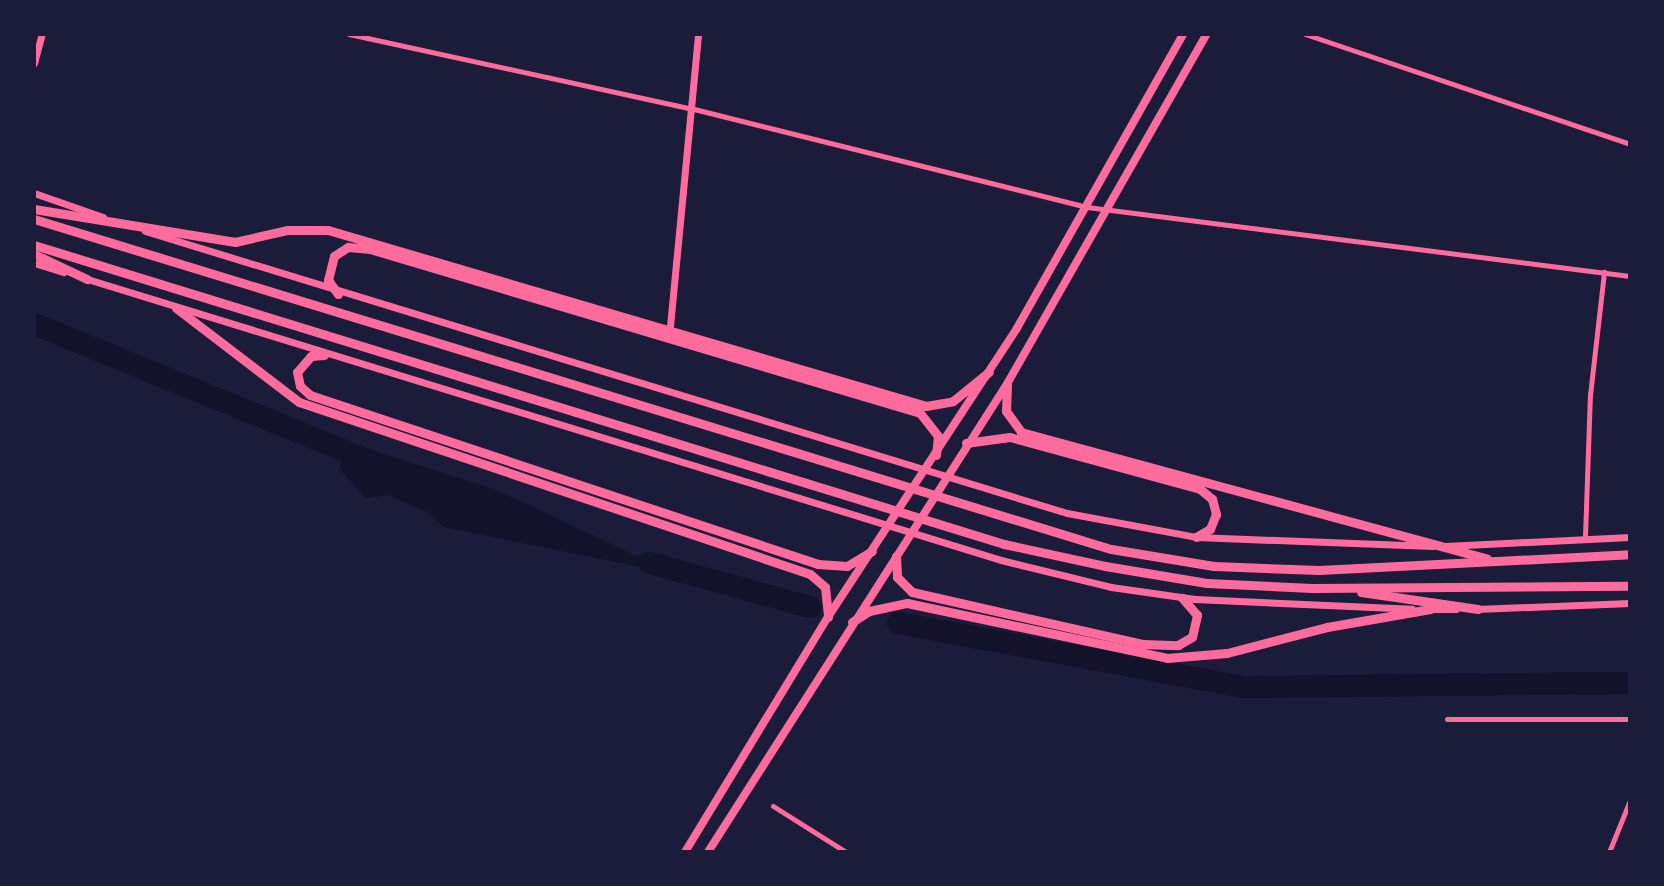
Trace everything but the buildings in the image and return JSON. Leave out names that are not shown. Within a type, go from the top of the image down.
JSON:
[{"type":"highway","points":[[34,209],[235,242],[287,230],[328,230],[926,406],[953,401],[989,372]]},
{"type":"highway","points":[[34,219],[1111,549],[1214,566],[1319,570],[1630,554]]},
{"type":"highway","points":[[34,245],[1004,544],[1207,583],[1330,587],[1630,586]]},
{"type":"highway","points":[[338,294],[328,280],[329,263],[340,250],[357,247],[920,413],[938,436],[936,455]]},
{"type":"highway","points":[[34,254],[87,279]]},
{"type":"highway","points":[[176,308],[299,402],[810,574],[825,587],[828,617]]},
{"type":"highway","points":[[324,355],[311,356],[297,372],[300,386],[310,395],[818,564],[847,566],[872,551]]},
{"type":"highway","points":[[1007,384],[1006,411],[1021,432],[1498,562]]},
{"type":"highway","points":[[966,444],[1010,437],[1200,489],[1212,499],[1216,514],[1210,529],[1196,537]]},
{"type":"highway","points":[[896,556],[897,577],[912,592],[1142,644],[1178,645],[1192,637],[1197,615],[1182,598]]},
{"type":"highway","points":[[1330,587],[1478,609]]},
{"type":"highway","points":[[852,622],[869,611],[907,603],[1167,658],[1227,653],[1327,627],[1430,609]]},
{"type":"main road","points":[[685,852],[828,617],[989,372],[1087,207],[1183,34]]},
{"type":"main road","points":[[708,852],[852,622],[1007,384],[1207,34]]},
{"type":"street","points":[[34,63],[42,34]]},
{"type":"street","points":[[349,34],[694,109],[1087,207],[1630,276]]},
{"type":"street","points":[[670,326],[694,109],[698,34]]},
{"type":"street","points":[[1305,34],[1630,144]]},
{"type":"street","points":[[34,193],[338,294],[1067,513],[1196,537],[1440,547],[1585,536],[1630,537]]},
{"type":"street","points":[[34,263],[324,355],[1001,560],[1111,587],[1182,598],[1300,608],[1478,609],[1630,603]]},
{"type":"street","points":[[1585,536],[1590,395],[1604,272]]},
{"type":"street","points":[[1447,719],[1630,719]]},
{"type":"street","points":[[1609,852],[1630,800]]},
{"type":"street","points":[[773,806],[846,852]]},
{"type":"shaded area","points":[[349,443],[497,490],[634,555],[678,565],[675,574],[443,527],[427,512],[388,495],[365,498],[339,468]]},
{"type":"waterway","points":[[34,324],[370,461]]},
{"type":"waterway","points":[[650,563],[810,607]]},
{"type":"waterway","points":[[898,623],[1243,687],[1630,683]]}]
